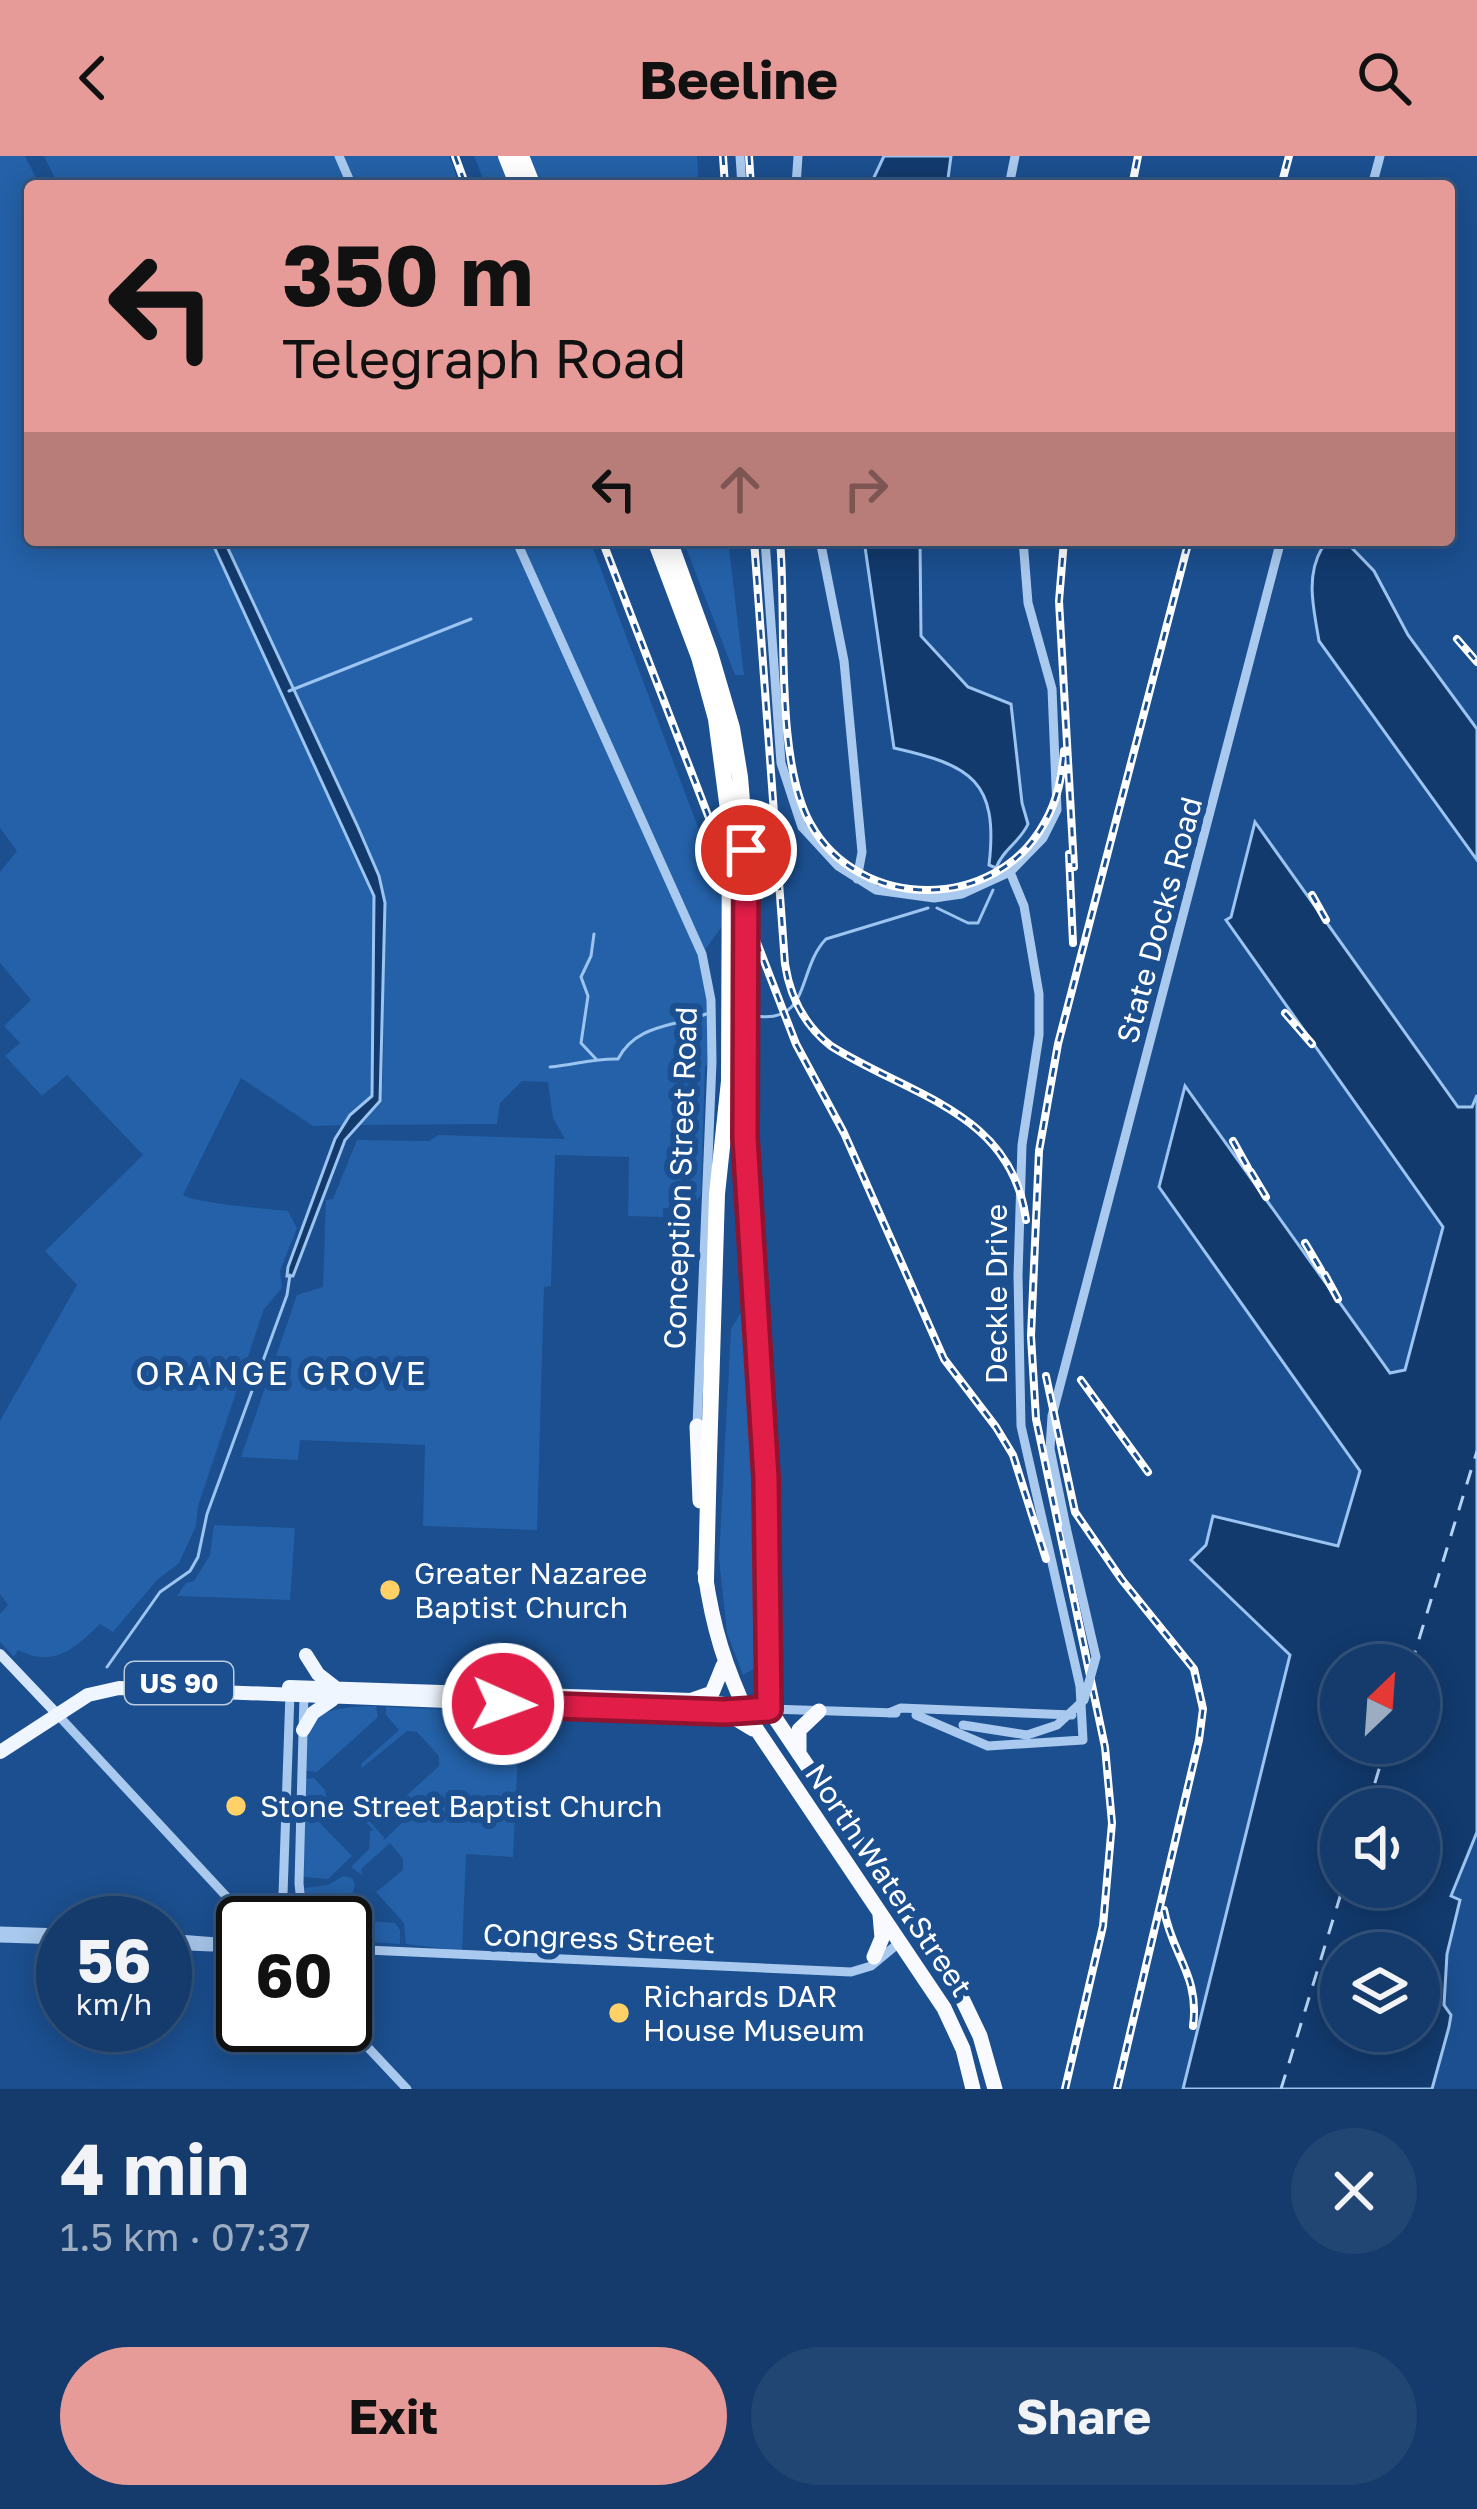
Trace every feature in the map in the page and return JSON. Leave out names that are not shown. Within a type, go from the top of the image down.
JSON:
[{"type":"highway","points":[[657,546],[699,657],[716,718],[730,825],[729,1082],[717,1194],[706,1580]]},
{"type":"highway","points":[[671,546],[732,728],[746,850],[747,1198],[770,1598],[769,1709],[763,1741]]},
{"type":"highway","name":"North Water Street","points":[[697,1426],[700,1542],[712,1624],[724,1663],[763,1741],[952,2023],[974,2086]]},
{"type":"highway","points":[[692,1700],[712,1693],[724,1663]]},
{"type":"highway","name":"North Water Street","points":[[724,1663],[744,1692],[769,1709],[952,1982],[984,2047],[994,2089]]},
{"type":"highway","points":[[725,1712],[763,1741]]},
{"type":"highway","points":[[800,1756],[798,1732],[819,1712]]},
{"type":"highway","points":[[869,1859],[904,1921],[905,1935],[900,1942]]},
{"type":"highway","points":[[880,1912],[878,1957],[898,1958],[916,1967]]},
{"type":"highway","points":[[900,1942],[909,1940],[921,1946],[952,1982]]},
{"type":"highway","points":[[967,2061],[972,2052],[984,2047]]},
{"type":"main road","points":[[0,1654],[54,1711]]},
{"type":"main road","points":[[303,1730],[336,1693],[306,1655]]},
{"type":"main road","name":"US 90","points":[[0,1748],[54,1711],[88,1695],[119,1688],[297,1691],[725,1712],[744,1708]]},
{"type":"main road","points":[[446,1691],[533,1705],[539,1700],[611,1697]]},
{"type":"main road","name":"US 90","points":[[336,1693],[446,1691],[692,1700]]},
{"type":"main road","points":[[692,1700],[769,1709]]},
{"type":"street","name":"Conception Street Road","points":[[519,546],[702,954],[711,1000],[697,1426]]},
{"type":"street","points":[[765,546],[781,764],[802,827],[838,866],[857,879],[897,895],[934,898],[962,894],[1010,872],[1032,852],[1054,819],[1059,789],[1052,689],[1028,603],[1023,546]]},
{"type":"street","points":[[821,546],[844,662],[862,852],[857,879]]},
{"type":"street","name":"State Docks Road","points":[[916,1715],[1027,1735],[1057,1725],[1084,1700],[1096,1657],[1050,1449],[1052,1416],[1279,546]]},
{"type":"street","name":"Deckle Drive","points":[[916,1715],[988,1746],[1083,1740],[1073,1653],[1021,1426],[1022,1145],[1039,1035],[1040,994],[1024,906],[1010,872]]},
{"type":"street","points":[[297,1691],[303,1730],[300,1896]]},
{"type":"street","points":[[284,1896],[297,1691]]},
{"type":"street","points":[[890,1713],[901,1708],[1083,1715]]},
{"type":"street","points":[[769,1709],[916,1715]]},
{"type":"street","points":[[54,1711],[226,1896]]},
{"type":"street","points":[[0,1934],[36,1936]]},
{"type":"street","name":"Congress Street","points":[[372,1949],[850,1972],[900,1942]]},
{"type":"street","points":[[372,2052],[407,2089]]},
{"type":"shaded area","points":[[0,156],[25,156],[37,180],[24,180],[24,546],[214,546],[375,896],[372,1096],[344,1125],[313,1126],[241,1078],[183,1195],[288,1211],[297,1228],[280,1271],[282,1288],[264,1309],[198,1506],[196,1526],[179,1563],[157,1580],[113,1632],[100,1624],[72,1648],[43,1657],[18,1650],[14,1657],[0,1642],[0,1614],[8,1605],[0,1594],[0,1421],[77,1285],[45,1251],[143,1155],[67,1075],[42,1096],[5,1056],[20,1043],[4,1026],[31,1000],[0,963],[0,872],[17,851],[0,828]]},
{"type":"shaded area","points":[[44,156],[449,156],[458,180],[56,180]]},
{"type":"shaded area","points":[[474,156],[697,156],[699,180],[484,180]]},
{"type":"shaded area","points":[[884,156],[951,156],[948,180],[873,180]]},
{"type":"shaded area","points":[[214,546],[227,546],[357,825],[385,903],[380,1101],[345,1140],[293,1276],[287,1276],[335,1139],[350,1115],[372,1096],[374,896]]},
{"type":"shaded area","points":[[227,546],[592,546],[722,891],[723,925],[702,954],[711,1000],[712,1064],[705,1066],[701,1195],[688,1210],[663,1208],[663,1217],[628,1216],[629,1157],[555,1155],[551,1286],[544,1287],[537,1530],[423,1526],[425,1445],[300,1440],[298,1460],[241,1457],[297,1295],[323,1287],[326,1200],[333,1199],[357,1140],[429,1141],[438,1135],[565,1139],[553,1118],[548,1082],[522,1081],[500,1103],[497,1124],[354,1125],[380,1101],[383,1078],[385,903],[379,876]]},
{"type":"shaded area","points":[[685,546],[729,546],[744,675],[735,675]]},
{"type":"shaded area","points":[[865,546],[920,546],[921,636],[968,687],[1011,704],[1028,824],[996,868],[989,865],[989,813],[974,781],[942,762],[894,748]]},
{"type":"shaded area","points":[[1350,546],[1374,571],[1408,635],[1477,729],[1477,860],[1319,641],[1312,594],[1322,548]]},
{"type":"shaded area","points":[[1255,822],[1458,1107],[1472,1107],[1477,1095],[1477,1832],[1451,1896],[1460,1900],[1447,1954],[1444,2005],[1451,2015],[1432,2089],[1183,2089],[1290,1655],[1191,1560],[1206,1545],[1213,1516],[1338,1546],[1360,1471],[1159,1187],[1185,1086],[1390,1373],[1405,1370],[1443,1227],[1226,920],[1231,917]]},
{"type":"shaded area","points":[[757,1287],[767,1290],[770,1468],[756,1468],[759,1649],[757,1667],[743,1675],[727,1633],[719,1558],[731,1329]]},
{"type":"shaded area","points":[[214,1525],[295,1528],[290,1600],[177,1596],[186,1583],[194,1581],[210,1555]]},
{"type":"shaded area","points":[[376,1706],[378,1717],[317,1772],[307,1771],[306,1736],[319,1717],[343,1708]]},
{"type":"shaded area","points":[[386,1707],[520,1713],[513,1857],[466,1854],[462,1951],[406,1944],[404,1923],[376,1892],[403,1870],[403,1859],[390,1843],[361,1869],[362,1875],[351,1867],[369,1849],[370,1831],[374,1831],[360,1815],[374,1802],[363,1815],[383,1841],[406,1819],[394,1807],[439,1766],[439,1756],[417,1732],[407,1731],[362,1768],[399,1730],[386,1715]]},
{"type":"shaded area","points":[[314,1778],[325,1790],[327,1801],[320,1810],[320,1823],[352,1856],[328,1879],[304,1877],[305,1779]]},
{"type":"shaded area","points":[[343,1876],[352,1878],[355,1885],[352,1896],[306,1896],[305,1888],[328,1885]]},
{"type":"shaded area","points":[[372,1921],[395,1923],[400,1944],[372,1942]]},
{"type":"waterway","points":[[289,691],[471,619]]},
{"type":"waterway","points":[[937,908],[978,923],[993,890]]},
{"type":"waterway","points":[[756,1016],[774,1016],[795,1003],[826,939],[928,908]]},
{"type":"waterway","points":[[594,934],[581,977],[588,996],[581,1043],[596,1059]]},
{"type":"waterway","points":[[550,1067],[618,1059],[645,1033],[706,1014]]},
{"type":"waterway","points":[[107,1667],[160,1592],[190,1571],[198,1557],[207,1514],[287,1295],[290,1275]]},
{"type":"ferry route","points":[[1417,1644],[1477,1451]]},
{"type":"ferry route","points":[[1373,1788],[1381,1764]]},
{"type":"ferry route","points":[[1281,2089],[1337,1908]]},
{"type":"railway","points":[[455,156],[464,180]]},
{"type":"railway","points":[[723,156],[725,180]]},
{"type":"railway","points":[[749,156],[751,180]]},
{"type":"railway","points":[[1133,180],[1138,156]]},
{"type":"railway","points":[[1283,180],[1289,156]]},
{"type":"railway","points":[[604,546],[796,1044],[844,1133],[944,1359],[1013,1455],[1046,1559]]},
{"type":"railway","points":[[754,546],[790,988],[806,1020],[831,1046],[953,1111],[979,1131],[1001,1154],[1017,1184],[1026,1220]]},
{"type":"railway","points":[[780,546],[784,686],[799,795],[810,823],[832,852],[860,873],[893,886],[928,890],[962,886],[994,873],[1023,852],[1045,822],[1059,787],[1064,751]]},
{"type":"railway","points":[[1064,546],[1059,601],[1074,867]]},
{"type":"railway","points":[[1065,2089],[1103,1926],[1112,1823],[1105,1747],[1036,1419],[1031,1336],[1039,1151],[1058,1044],[1187,546]]},
{"type":"railway","points":[[1457,639],[1477,662]]},
{"type":"railway","points":[[1069,854],[1073,943]]},
{"type":"railway","points":[[1312,895],[1326,920]]},
{"type":"railway","points":[[1285,1013],[1312,1044]]},
{"type":"railway","points":[[1233,1141],[1248,1168]]},
{"type":"railway","points":[[1251,1172],[1266,1197]]},
{"type":"railway","points":[[1305,1243],[1321,1270]]},
{"type":"railway","points":[[1325,1275],[1338,1299]]},
{"type":"railway","points":[[1046,1376],[1075,1512],[1122,1580],[1194,1669],[1203,1709],[1117,2089]]},
{"type":"railway","points":[[1081,1380],[1148,1472]]},
{"type":"railway","points":[[1164,1910],[1193,1993],[1193,2026]]},
{"type":"place","name":"Greater Nazaree Baptist Church","points":[[390,1590]]},
{"type":"place","name":"Stone Street Baptist Church","points":[[236,1806]]},
{"type":"place","name":"Richards DAR House Museum","points":[[619,2013]]},
{"type":"district","name":"ORANGE GROVE","points":[[282,1372]]},
{"type":"route","points":[[503,1704],[725,1712],[769,1709],[766,1478],[745,1138],[746,850]]}]
